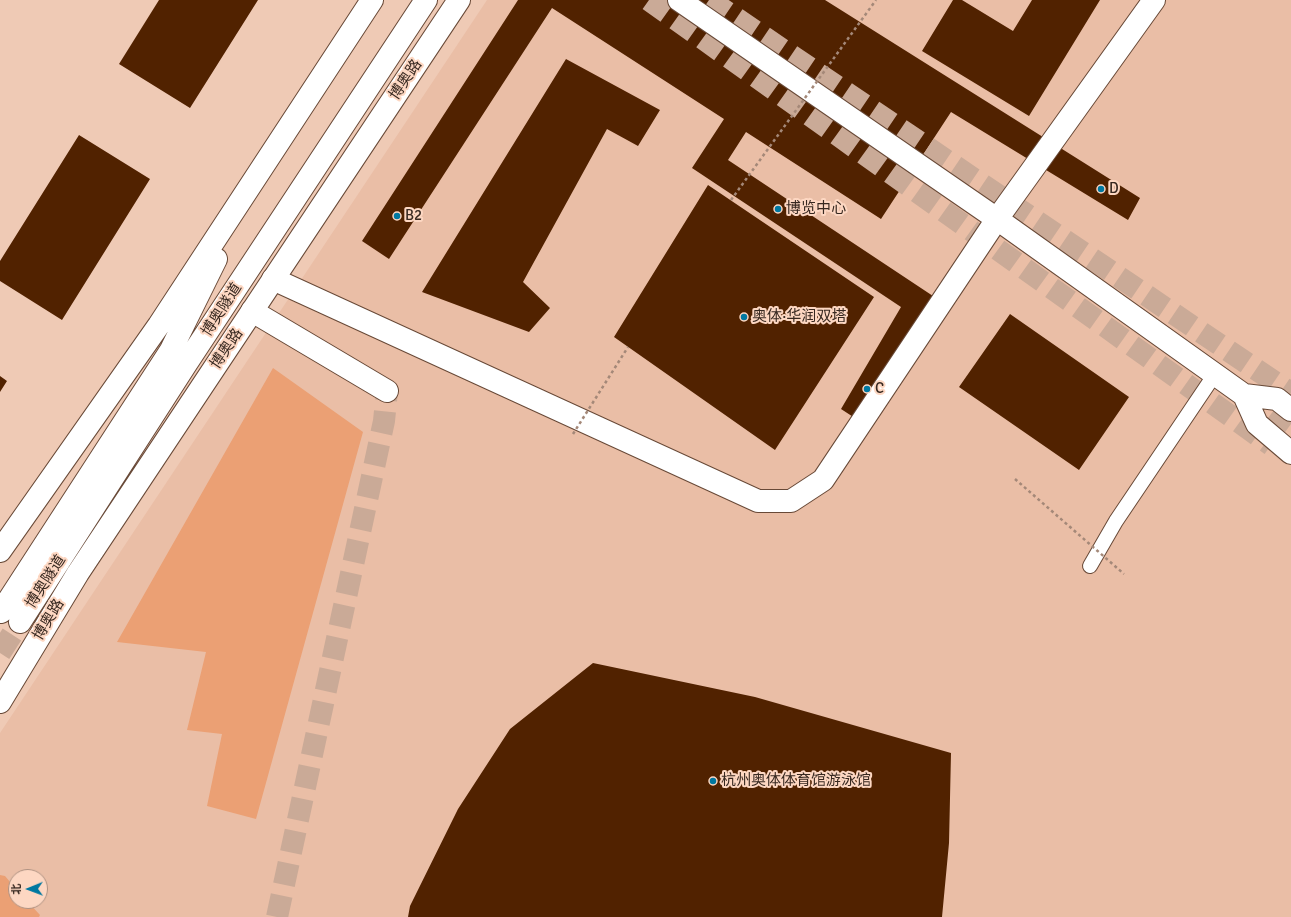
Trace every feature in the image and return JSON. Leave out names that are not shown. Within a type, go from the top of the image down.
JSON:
[{"type":"main road","points":[[0,551],[159,324],[372,0]]},
{"type":"main road","name":"博奥隧道","points":[[20,622],[186,364],[426,0]]},
{"type":"main road","name":"博奥路","points":[[0,702],[78,573],[459,0]]},
{"type":"main road","points":[[679,0],[997,219],[1244,395],[1277,399],[1291,410]]},
{"type":"main road","points":[[273,279],[758,501],[791,501],[822,480],[997,219],[1154,0]]},
{"type":"main road","name":"博奥隧道","points":[[1,612],[171,350],[261,168]]},
{"type":"main road","points":[[252,312],[387,391]]},
{"type":"main road","points":[[1244,395],[1257,424],[1291,453]]},
{"type":"lane","points":[[1090,566],[1116,521],[1215,374]]},
{"type":"path","points":[[731,200],[876,0]]},
{"type":"path","points":[[574,434],[628,347]]},
{"type":"path","points":[[1015,479],[1124,574]]},
{"type":"shaded area","points":[[487,0],[1291,0],[1291,917],[0,917],[0,733]]},
{"type":"shaded area","points":[[273,368],[363,432],[256,819],[207,806],[222,734],[187,730],[206,652],[117,642]]},
{"type":"shaded area","points":[[0,875],[5,876],[8,880],[8,909],[34,909],[40,915],[39,917],[0,917]]},
{"type":"building","points":[[159,0],[258,0],[190,108],[119,64]]},
{"type":"building","name":"博览中心","points":[[518,0],[825,0],[1140,198],[1128,220],[951,112],[881,219],[746,132],[728,160],[936,298],[861,422],[841,409],[901,307],[692,168],[724,119],[552,8],[389,259],[362,241]]},
{"type":"building","points":[[953,0],[962,0],[1013,31],[1032,0],[1100,0],[1029,116],[922,51]]},
{"type":"building","points":[[566,59],[660,110],[638,146],[607,129],[523,282],[550,308],[529,332],[422,292]]},
{"type":"building","points":[[79,135],[150,179],[62,320],[0,281],[0,261]]},
{"type":"building","name":"奥体·华润双塔","points":[[708,185],[874,297],[775,450],[614,337]]},
{"type":"building","points":[[1010,314],[1129,397],[1079,470],[959,387]]},
{"type":"building","points":[[0,376],[7,381],[0,392]]},
{"type":"building","name":"杭州奥体体育馆游泳馆","points":[[593,663],[755,697],[951,753],[949,843],[942,917],[408,917],[410,906],[458,809],[510,729]]},
{"type":"tunnel","points":[[649,0],[1271,445]]},
{"type":"tunnel","points":[[709,0],[1291,393]]},
{"type":"tunnel","points":[[277,917],[384,421],[387,391]]},
{"type":"tunnel","points":[[1244,395],[1291,430]]},
{"type":"tunnel","points":[[0,653],[20,622]]},
{"type":"place","name":"D","points":[[1101,189]]},
{"type":"place","name":"博览中心","points":[[778,209]]},
{"type":"place","name":"B2","points":[[397,216]]},
{"type":"place","name":"奥体·华润双塔","points":[[744,317]]},
{"type":"place","name":"C","points":[[867,389]]},
{"type":"place","name":"杭州奥体体育馆游泳馆","points":[[713,781]]}]
